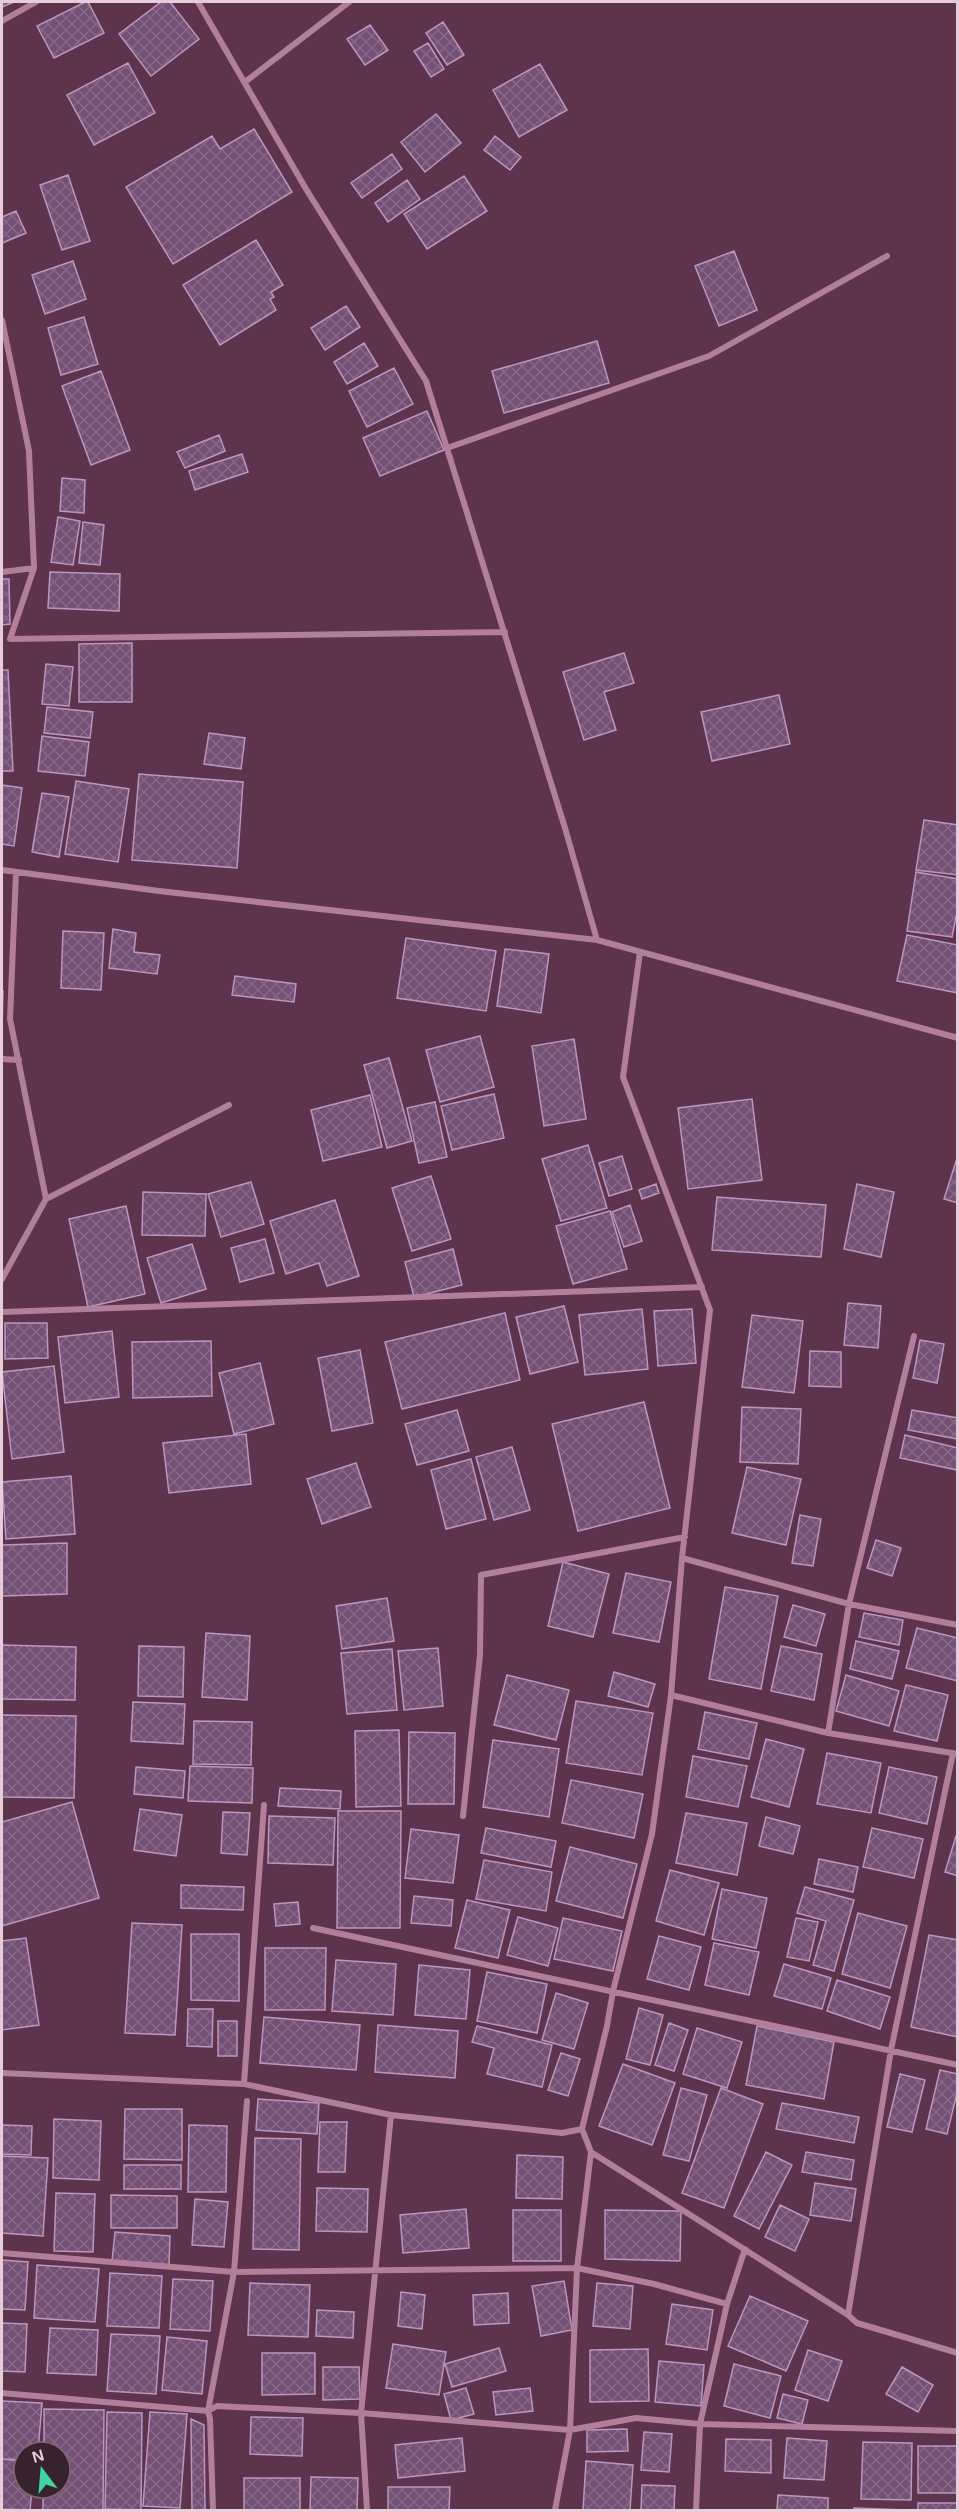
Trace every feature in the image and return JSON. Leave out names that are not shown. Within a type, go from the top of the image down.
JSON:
[{"type":"street","points":[[2,21],[36,2]]},
{"type":"street","points":[[198,2],[306,189],[426,381],[505,632],[597,940]]},
{"type":"street","points":[[245,82],[349,2]]},
{"type":"street","points":[[447,448],[709,356],[887,256]]},
{"type":"street","points":[[2,320],[29,451],[34,568],[10,639],[505,632]]},
{"type":"street","points":[[2,572],[34,568]]},
{"type":"street","points":[[2,870],[159,891],[597,940],[957,1038]]},
{"type":"street","points":[[16,872],[10,1019],[46,1199]]},
{"type":"street","points":[[555,2511],[570,2430],[577,2268],[591,2152],[582,2129],[607,2026],[612,1991],[652,1833],[671,1695],[682,1558],[710,1310],[623,1077],[640,952]]},
{"type":"street","points":[[2,1059],[19,1060]]},
{"type":"street","points":[[2,1280],[46,1199],[230,1105]]},
{"type":"street","points":[[2,1312],[702,1287]]},
{"type":"street","points":[[828,1732],[849,1604],[914,1336]]},
{"type":"street","points":[[463,1816],[480,1655],[481,1575],[685,1536]]},
{"type":"street","points":[[682,1558],[849,1604],[957,1624]]},
{"type":"street","points":[[671,1695],[828,1732],[955,1754],[891,2050],[848,2315]]},
{"type":"street","points":[[244,2084],[264,1805]]},
{"type":"street","points":[[313,1928],[957,2065]]},
{"type":"street","points":[[2,2073],[244,2084],[391,2115],[562,2133],[582,2129]]},
{"type":"street","points":[[213,2511],[208,2411],[234,2272],[247,2101]]},
{"type":"street","points":[[367,2511],[362,2414],[391,2115]]},
{"type":"street","points":[[591,2152],[848,2315],[857,2323],[957,2353]]},
{"type":"street","points":[[696,2511],[700,2424],[727,2304],[745,2249]]},
{"type":"street","points":[[2,2253],[234,2272],[577,2268],[654,2284],[727,2304]]},
{"type":"street","points":[[2,2394],[208,2411],[217,2406],[362,2414],[570,2430],[636,2418],[700,2424],[957,2431]]},
{"type":"building","points":[[2,2],[14,2],[2,7]]},
{"type":"building","points":[[88,2],[104,33],[54,58],[37,26]]},
{"type":"building","points":[[161,2],[170,2],[199,39],[151,76],[119,34]]},
{"type":"building","points":[[443,22],[464,55],[447,65],[426,33]]},
{"type":"building","points":[[370,25],[388,50],[365,65],[347,39]]},
{"type":"building","points":[[428,43],[444,69],[431,77],[414,51]]},
{"type":"building","points":[[128,63],[155,113],[94,145],[67,95]]},
{"type":"building","points":[[540,64],[567,110],[519,137],[493,90]]},
{"type":"building","points":[[436,114],[461,143],[425,172],[401,142]]},
{"type":"building","points":[[254,129],[292,192],[173,264],[126,187],[212,136],[220,149]]},
{"type":"building","points":[[495,136],[521,157],[510,170],[484,150]]},
{"type":"building","points":[[392,154],[402,169],[362,198],[351,183]]},
{"type":"building","points":[[68,175],[90,241],[62,250],[40,185]]},
{"type":"building","points":[[464,176],[487,211],[427,249],[404,214]]},
{"type":"building","points":[[407,180],[420,199],[388,222],[375,203]]},
{"type":"building","points":[[16,211],[26,233],[2,243],[2,217]]},
{"type":"building","points":[[256,240],[283,285],[271,292],[274,297],[270,299],[276,310],[220,345],[183,285]]},
{"type":"building","points":[[734,251],[757,310],[719,326],[695,266]]},
{"type":"building","points":[[73,261],[86,299],[45,314],[32,275]]},
{"type":"building","points":[[346,306],[360,327],[325,350],[311,328]]},
{"type":"building","points":[[84,317],[98,364],[61,375],[48,328]]},
{"type":"building","points":[[597,341],[609,383],[504,413],[492,371]]},
{"type":"building","points":[[364,343],[378,366],[347,384],[334,362]]},
{"type":"building","points":[[394,368],[413,404],[367,427],[349,391]]},
{"type":"building","points":[[101,371],[130,450],[91,465],[62,386]]},
{"type":"building","points":[[427,411],[444,450],[380,476],[363,438]]},
{"type":"building","points":[[219,435],[225,451],[185,468],[177,452]]},
{"type":"building","points":[[242,454],[248,472],[195,490],[189,471]]},
{"type":"building","points":[[62,478],[85,480],[84,513],[60,511]]},
{"type":"building","points":[[58,517],[80,521],[73,565],[51,562]]},
{"type":"building","points":[[83,522],[104,525],[100,565],[79,563]]},
{"type":"building","points":[[50,572],[120,574],[119,611],[48,608]]},
{"type":"building","points":[[2,579],[9,579],[10,624],[2,625]]},
{"type":"building","points":[[132,643],[132,702],[79,702],[79,644]]},
{"type":"building","points":[[624,653],[634,683],[604,692],[616,730],[584,740],[563,672]]},
{"type":"building","points":[[46,664],[73,667],[69,706],[42,704]]},
{"type":"building","points":[[2,670],[8,670],[13,771],[2,771]]},
{"type":"building","points":[[779,695],[790,744],[712,761],[701,712]]},
{"type":"building","points":[[47,707],[93,712],[90,738],[44,733]]},
{"type":"building","points":[[209,733],[245,738],[241,769],[204,764]]},
{"type":"building","points":[[42,736],[89,742],[85,776],[38,771]]},
{"type":"building","points":[[139,774],[243,782],[237,868],[132,860]]},
{"type":"building","points":[[76,781],[129,789],[118,862],[65,854]]},
{"type":"building","points":[[2,785],[22,788],[14,846],[2,844]]},
{"type":"building","points":[[42,793],[69,797],[59,857],[32,852]]},
{"type":"building","points":[[924,820],[958,825],[958,875],[916,870]]},
{"type":"building","points":[[916,872],[958,879],[958,907],[952,937],[907,931]]},
{"type":"building","points":[[113,929],[136,933],[134,952],[160,955],[157,974],[109,968]]},
{"type":"building","points":[[63,931],[104,933],[101,990],[61,988]]},
{"type":"building","points":[[907,935],[958,945],[958,993],[897,981]]},
{"type":"building","points":[[406,938],[496,951],[486,1011],[397,998]]},
{"type":"building","points":[[505,949],[549,954],[541,1013],[497,1006]]},
{"type":"building","points":[[235,976],[296,984],[294,1002],[232,995]]},
{"type":"building","points":[[480,1036],[494,1087],[440,1102],[426,1050]]},
{"type":"building","points":[[574,1039],[586,1119],[544,1126],[532,1046]]},
{"type":"building","points":[[389,1058],[412,1141],[387,1148],[364,1065]]},
{"type":"building","points":[[494,1094],[504,1138],[452,1150],[441,1106]]},
{"type":"building","points":[[370,1095],[382,1147],[323,1161],[311,1110]]},
{"type":"building","points":[[752,1099],[762,1180],[688,1189],[678,1108]]},
{"type":"building","points":[[435,1102],[447,1157],[419,1163],[407,1108]]},
{"type":"building","points":[[588,1145],[607,1208],[561,1221],[542,1159]]},
{"type":"building","points":[[958,1155],[958,1203],[944,1199]]},
{"type":"building","points":[[622,1156],[632,1189],[609,1196],[599,1163]]},
{"type":"building","points":[[431,1176],[451,1239],[412,1251],[392,1188]]},
{"type":"building","points":[[251,1182],[264,1224],[221,1237],[208,1194]]},
{"type":"building","points":[[656,1184],[659,1193],[642,1199],[639,1190]]},
{"type":"building","points":[[857,1184],[894,1192],[881,1257],[844,1249]]},
{"type":"building","points":[[143,1192],[206,1194],[205,1236],[142,1235]]},
{"type":"building","points":[[717,1197],[826,1205],[821,1257],[712,1250]]},
{"type":"building","points":[[335,1200],[359,1276],[327,1286],[319,1263],[286,1274],[270,1221]]},
{"type":"building","points":[[630,1205],[642,1241],[624,1247],[612,1212]]},
{"type":"building","points":[[126,1206],[145,1294],[88,1307],[69,1219]]},
{"type":"building","points":[[610,1211],[627,1269],[573,1284],[556,1226]]},
{"type":"building","points":[[265,1239],[274,1273],[240,1282],[231,1248]]},
{"type":"building","points":[[192,1244],[206,1289],[161,1303],[147,1258]]},
{"type":"building","points":[[453,1249],[462,1285],[414,1297],[405,1262]]},
{"type":"building","points":[[848,1303],[881,1306],[878,1348],[844,1345]]},
{"type":"building","points":[[564,1306],[578,1362],[530,1374],[516,1317]]},
{"type":"building","points":[[642,1309],[648,1369],[585,1375],[579,1315]]},
{"type":"building","points":[[692,1309],[696,1363],[658,1366],[654,1311]]},
{"type":"building","points":[[505,1313],[520,1380],[402,1409],[385,1342]]},
{"type":"building","points":[[752,1315],[803,1321],[794,1393],[742,1387]]},
{"type":"building","points":[[5,1323],[47,1323],[48,1358],[5,1359]]},
{"type":"building","points":[[112,1331],[119,1397],[65,1403],[58,1337]]},
{"type":"building","points":[[920,1340],[944,1344],[937,1383],[913,1378]]},
{"type":"building","points":[[211,1341],[212,1396],[133,1398],[132,1342]]},
{"type":"building","points":[[360,1350],[373,1423],[332,1431],[318,1358]]},
{"type":"building","points":[[810,1351],[841,1352],[841,1387],[809,1386]]},
{"type":"building","points":[[260,1363],[274,1424],[234,1434],[219,1373]]},
{"type":"building","points":[[54,1366],[64,1452],[12,1459],[2,1372]]},
{"type":"building","points":[[644,1402],[670,1508],[578,1531],[552,1424]]},
{"type":"building","points":[[742,1407],[801,1409],[798,1464],[740,1462]]},
{"type":"building","points":[[457,1410],[469,1451],[417,1465],[405,1424]]},
{"type":"building","points":[[912,1410],[958,1418],[958,1439],[908,1430]]},
{"type":"building","points":[[246,1434],[251,1484],[169,1493],[163,1443]]},
{"type":"building","points":[[905,1435],[958,1448],[957,1470],[900,1458]]},
{"type":"building","points":[[512,1447],[530,1510],[494,1520],[476,1457]]},
{"type":"building","points":[[471,1459],[486,1519],[446,1529],[431,1470]]},
{"type":"building","points":[[356,1463],[371,1507],[322,1524],[307,1479]]},
{"type":"building","points":[[747,1467],[801,1479],[786,1545],[732,1533]]},
{"type":"building","points":[[71,1476],[75,1534],[6,1539],[2,1482]]},
{"type":"building","points":[[800,1515],[821,1519],[813,1566],[792,1563]]},
{"type":"building","points":[[876,1540],[901,1548],[892,1576],[867,1568]]},
{"type":"building","points":[[67,1543],[67,1594],[2,1596],[2,1545]]},
{"type":"building","points":[[563,1562],[609,1574],[593,1637],[548,1626]]},
{"type":"building","points":[[626,1573],[671,1582],[659,1642],[613,1633]]},
{"type":"building","points":[[725,1587],[778,1596],[761,1689],[709,1679]]},
{"type":"building","points":[[387,1598],[394,1641],[342,1649],[336,1606]]},
{"type":"building","points":[[793,1605],[825,1614],[816,1646],[784,1637]]},
{"type":"building","points":[[864,1613],[903,1620],[899,1645],[859,1637]]},
{"type":"building","points":[[917,1628],[958,1638],[958,1681],[906,1668]]},
{"type":"building","points":[[206,1633],[250,1636],[247,1700],[202,1697]]},
{"type":"building","points":[[856,1641],[899,1651],[892,1679],[850,1669]]},
{"type":"building","points":[[2,1645],[76,1647],[75,1700],[2,1699]]},
{"type":"building","points":[[139,1646],[184,1647],[183,1697],[138,1696]]},
{"type":"building","points":[[781,1646],[822,1654],[814,1700],[771,1691]]},
{"type":"building","points":[[438,1648],[443,1706],[404,1710],[398,1651]]},
{"type":"building","points":[[392,1649],[397,1710],[347,1714],[341,1653]]},
{"type":"building","points":[[614,1672],[655,1684],[648,1707],[608,1696]]},
{"type":"building","points":[[507,1675],[569,1690],[556,1740],[494,1725]]},
{"type":"building","points":[[846,1675],[899,1691],[889,1726],[836,1711]]},
{"type":"building","points":[[906,1685],[948,1695],[937,1741],[894,1731]]},
{"type":"building","points":[[576,1701],[653,1713],[642,1775],[566,1763]]},
{"type":"building","points":[[133,1702],[185,1704],[183,1744],[131,1741]]},
{"type":"building","points":[[705,1712],[757,1723],[749,1759],[698,1749]]},
{"type":"building","points":[[2,1715],[76,1716],[74,1798],[2,1797]]},
{"type":"building","points":[[194,1721],[252,1722],[251,1765],[193,1764]]},
{"type":"building","points":[[399,1730],[401,1806],[356,1807],[355,1731]]},
{"type":"building","points":[[409,1732],[455,1733],[454,1804],[408,1804]]},
{"type":"building","points":[[766,1739],[804,1749],[789,1807],[751,1797]]},
{"type":"building","points":[[493,1740],[559,1749],[549,1817],[483,1807]]},
{"type":"building","points":[[827,1753],[881,1763],[871,1813],[817,1804]]},
{"type":"building","points":[[693,1756],[747,1766],[738,1807],[686,1797]]},
{"type":"building","points":[[190,1766],[253,1768],[252,1803],[188,1801]]},
{"type":"building","points":[[136,1767],[185,1771],[183,1798],[134,1794]]},
{"type":"building","points":[[889,1767],[937,1777],[927,1824],[879,1813]]},
{"type":"building","points":[[571,1780],[643,1794],[634,1838],[562,1823]]},
{"type":"building","points":[[280,1788],[341,1791],[340,1809],[278,1806]]},
{"type":"building","points":[[72,1802],[99,1898],[2,1926],[2,1822]]},
{"type":"building","points":[[140,1809],[182,1815],[176,1856],[134,1850]]},
{"type":"building","points":[[338,1811],[401,1811],[400,1928],[337,1928]]},
{"type":"building","points":[[223,1812],[250,1813],[247,1855],[221,1853]]},
{"type":"building","points":[[686,1813],[747,1823],[737,1875],[676,1863]]},
{"type":"building","points":[[269,1816],[335,1818],[333,1865],[268,1863]]},
{"type":"building","points":[[766,1817],[800,1826],[793,1854],[759,1846]]},
{"type":"building","points":[[486,1828],[556,1841],[551,1867],[481,1853]]},
{"type":"building","points":[[872,1828],[923,1839],[914,1878],[863,1867]]},
{"type":"building","points":[[411,1829],[459,1835],[453,1883],[405,1878]]},
{"type":"building","points":[[956,1836],[958,1836],[958,1876],[945,1872]]},
{"type":"building","points":[[570,1847],[637,1864],[623,1918],[556,1901]]},
{"type":"building","points":[[819,1859],[858,1867],[853,1892],[814,1884]]},
{"type":"building","points":[[484,1860],[552,1872],[546,1911],[476,1899]]},
{"type":"building","points":[[670,1870],[719,1883],[704,1935],[656,1921]]},
{"type":"building","points":[[181,1885],[244,1887],[243,1910],[181,1908]]},
{"type":"building","points":[[805,1887],[854,1900],[834,1971],[813,1965],[826,1921],[797,1913]]},
{"type":"building","points":[[722,1889],[767,1898],[756,1948],[712,1939]]},
{"type":"building","points":[[414,1896],[453,1900],[451,1926],[411,1923]]},
{"type":"building","points":[[467,1900],[510,1910],[498,1958],[455,1948]]},
{"type":"building","points":[[298,1902],[300,1924],[276,1926],[274,1904]]},
{"type":"building","points":[[858,1913],[907,1926],[890,1988],[842,1974]]},
{"type":"building","points":[[518,1917],[558,1928],[548,1966],[507,1955]]},
{"type":"building","points":[[563,1918],[622,1931],[613,1971],[554,1959]]},
{"type":"building","points":[[796,1918],[818,1922],[809,1961],[787,1957]]},
{"type":"building","points":[[132,1923],[182,1925],[175,2035],[125,2033]]},
{"type":"building","points":[[191,1934],[239,1934],[239,2001],[191,2000]]},
{"type":"building","points":[[929,1935],[958,1940],[958,2037],[911,2027]]},
{"type":"building","points":[[659,1936],[701,1947],[689,1990],[647,1979]]},
{"type":"building","points":[[26,1938],[39,2025],[2,2030],[2,1941]]},
{"type":"building","points":[[714,1943],[759,1952],[749,1995],[705,1985]]},
{"type":"building","points":[[265,1948],[326,1948],[325,2010],[265,2010]]},
{"type":"building","points":[[336,1960],[396,1964],[393,2015],[332,2011]]},
{"type":"building","points":[[784,1964],[831,1978],[822,2009],[774,1996]]},
{"type":"building","points":[[419,1965],[470,1970],[466,2019],[415,2015]]},
{"type":"building","points":[[487,1972],[547,1984],[537,2033],[477,2021]]},
{"type":"building","points":[[837,1980],[890,1997],[880,2029],[827,2011]]},
{"type":"building","points":[[556,1993],[588,2003],[574,2049],[542,2040]]},
{"type":"building","points":[[639,2008],[663,2015],[650,2065],[626,2059]]},
{"type":"building","points":[[188,2009],[213,2009],[212,2047],[187,2046]]},
{"type":"building","points":[[264,2017],[360,2025],[356,2070],[260,2063]]},
{"type":"building","points":[[218,2021],[237,2021],[237,2056],[218,2056]]},
{"type":"building","points":[[669,2023],[688,2030],[674,2071],[655,2065]]},
{"type":"building","points":[[378,2025],[458,2031],[455,2078],[375,2072]]},
{"type":"building","points":[[477,2026],[552,2045],[542,2087],[487,2074],[494,2048],[472,2042]]},
{"type":"building","points":[[757,2026],[834,2042],[824,2099],[746,2085]]},
{"type":"building","points":[[697,2028],[742,2042],[727,2088],[683,2074]]},
{"type":"building","points":[[561,2053],[580,2059],[568,2096],[548,2090]]},
{"type":"building","points":[[623,2064],[675,2083],[652,2145],[599,2126]]},
{"type":"building","points":[[940,2070],[958,2074],[958,2089],[947,2134],[926,2129]]},
{"type":"building","points":[[900,2074],[925,2080],[912,2132],[887,2127]]},
{"type":"building","points":[[681,2088],[707,2095],[689,2161],[663,2155]]},
{"type":"building","points":[[721,2088],[763,2104],[724,2208],[682,2193]]},
{"type":"building","points":[[258,2099],[319,2103],[317,2134],[256,2130]]},
{"type":"building","points":[[782,2103],[859,2117],[854,2143],[776,2129]]},
{"type":"building","points":[[125,2109],[182,2109],[182,2160],[124,2159]]},
{"type":"building","points":[[54,2119],[101,2121],[99,2180],[53,2178]]},
{"type":"building","points":[[320,2122],[347,2122],[345,2172],[318,2172]]},
{"type":"building","points":[[2,2125],[32,2126],[31,2155],[2,2154]]},
{"type":"building","points":[[189,2125],[227,2126],[226,2192],[188,2192]]},
{"type":"building","points":[[255,2138],[301,2139],[299,2250],[253,2249]]},
{"type":"building","points":[[766,2152],[792,2165],[759,2229],[734,2216]]},
{"type":"building","points":[[806,2152],[854,2160],[851,2180],[802,2172]]},
{"type":"building","points":[[517,2155],[563,2157],[562,2199],[516,2198]]},
{"type":"building","points":[[2,2156],[48,2158],[43,2236],[2,2233]]},
{"type":"building","points":[[124,2165],[181,2165],[181,2189],[124,2189]]},
{"type":"building","points":[[815,2183],[856,2189],[851,2221],[810,2215]]},
{"type":"building","points":[[317,2188],[368,2189],[367,2232],[316,2231]]},
{"type":"building","points":[[56,2193],[95,2194],[93,2252],[54,2251]]},
{"type":"building","points":[[111,2195],[177,2196],[177,2228],[111,2228]]},
{"type":"building","points":[[195,2199],[228,2202],[224,2247],[192,2245]]},
{"type":"building","points":[[780,2205],[809,2219],[795,2251],[765,2237]]},
{"type":"building","points":[[466,2209],[469,2248],[403,2253],[400,2215]]},
{"type":"building","points":[[513,2210],[561,2210],[561,2261],[513,2261]]},
{"type":"building","points":[[605,2210],[681,2211],[680,2261],[605,2259]]},
{"type":"building","points":[[115,2232],[170,2236],[169,2265],[112,2261]]},
{"type":"building","points":[[2,2260],[28,2262],[25,2310],[2,2309]]},
{"type":"building","points":[[37,2265],[99,2269],[95,2322],[34,2318]]},
{"type":"building","points":[[110,2273],[162,2276],[159,2328],[107,2326]]},
{"type":"building","points":[[173,2279],[213,2281],[210,2331],[170,2329]]},
{"type":"building","points":[[564,2281],[572,2330],[541,2336],[532,2286]]},
{"type":"building","points":[[250,2283],[310,2285],[308,2337],[248,2335]]},
{"type":"building","points":[[597,2283],[633,2286],[630,2329],[593,2326]]},
{"type":"building","points":[[401,2292],[425,2295],[422,2329],[398,2326]]},
{"type":"building","points":[[508,2293],[509,2323],[474,2325],[473,2295]]},
{"type":"building","points":[[750,2296],[808,2321],[786,2371],[728,2346]]},
{"type":"building","points":[[672,2304],[713,2310],[707,2350],[666,2344]]},
{"type":"building","points":[[317,2310],[354,2312],[353,2338],[316,2336]]},
{"type":"building","points":[[2,2323],[27,2324],[25,2372],[2,2371]]},
{"type":"building","points":[[50,2328],[98,2330],[96,2375],[47,2373]]},
{"type":"building","points":[[111,2334],[160,2336],[156,2394],[107,2391]]},
{"type":"building","points":[[167,2337],[207,2341],[202,2394],[162,2390]]},
{"type":"building","points":[[393,2344],[446,2352],[439,2395],[386,2388]]},
{"type":"building","points":[[499,2348],[506,2371],[452,2387],[445,2364]]},
{"type":"building","points":[[648,2349],[649,2401],[590,2402],[590,2350]]},
{"type":"building","points":[[808,2350],[842,2361],[828,2401],[795,2390]]},
{"type":"building","points":[[262,2353],[315,2353],[315,2394],[262,2395]]},
{"type":"building","points":[[659,2361],[704,2365],[701,2406],[655,2402]]},
{"type":"building","points":[[734,2364],[781,2376],[770,2418],[724,2406]]},
{"type":"building","points":[[323,2367],[359,2367],[360,2399],[323,2400]]},
{"type":"building","points":[[902,2367],[933,2385],[918,2412],[886,2394]]},
{"type":"building","points":[[466,2388],[474,2414],[451,2420],[444,2394]]},
{"type":"building","points":[[530,2388],[533,2411],[496,2415],[493,2392]]},
{"type":"building","points":[[783,2394],[808,2400],[802,2424],[777,2418]]},
{"type":"building","points":[[2,2401],[42,2403],[39,2440],[12,2440],[12,2459],[2,2459]]},
{"type":"building","points":[[44,2409],[104,2410],[103,2510],[43,2510],[43,2500],[72,2500],[72,2440],[44,2440]]},
{"type":"building","points":[[107,2412],[142,2413],[141,2510],[105,2509]]},
{"type":"building","points":[[150,2412],[187,2414],[180,2508],[143,2506]]},
{"type":"building","points":[[251,2417],[303,2418],[302,2456],[250,2454]]},
{"type":"building","points":[[191,2419],[204,2425],[205,2510],[192,2510]]},
{"type":"building","points":[[627,2429],[628,2451],[587,2452],[587,2430]]},
{"type":"building","points":[[644,2432],[672,2434],[669,2472],[641,2470]]},
{"type":"building","points":[[462,2438],[465,2471],[398,2478],[395,2445]]},
{"type":"building","points":[[787,2438],[827,2441],[824,2480],[784,2478]]},
{"type":"building","points":[[726,2439],[771,2440],[771,2473],[725,2471]]},
{"type":"building","points":[[863,2442],[912,2443],[911,2500],[861,2499]]},
{"type":"building","points":[[918,2446],[958,2446],[958,2493],[918,2493]]},
{"type":"building","points":[[2,2459],[12,2460],[12,2500],[31,2500],[30,2510],[2,2509]]},
{"type":"building","points":[[586,2461],[633,2465],[630,2510],[583,2510]]},
{"type":"building","points":[[311,2477],[358,2478],[357,2510],[310,2510]]},
{"type":"building","points":[[244,2478],[300,2478],[300,2510],[244,2510]]},
{"type":"building","points":[[642,2485],[675,2486],[674,2510],[641,2510]]},
{"type":"building","points":[[388,2487],[450,2487],[449,2510],[388,2510]]},
{"type":"building","points":[[778,2495],[828,2498],[828,2510],[777,2510]]},
{"type":"building","points":[[918,2503],[958,2503],[958,2510],[918,2510]]},
{"type":"building","points":[[854,2508],[906,2510],[854,2510]]}]
